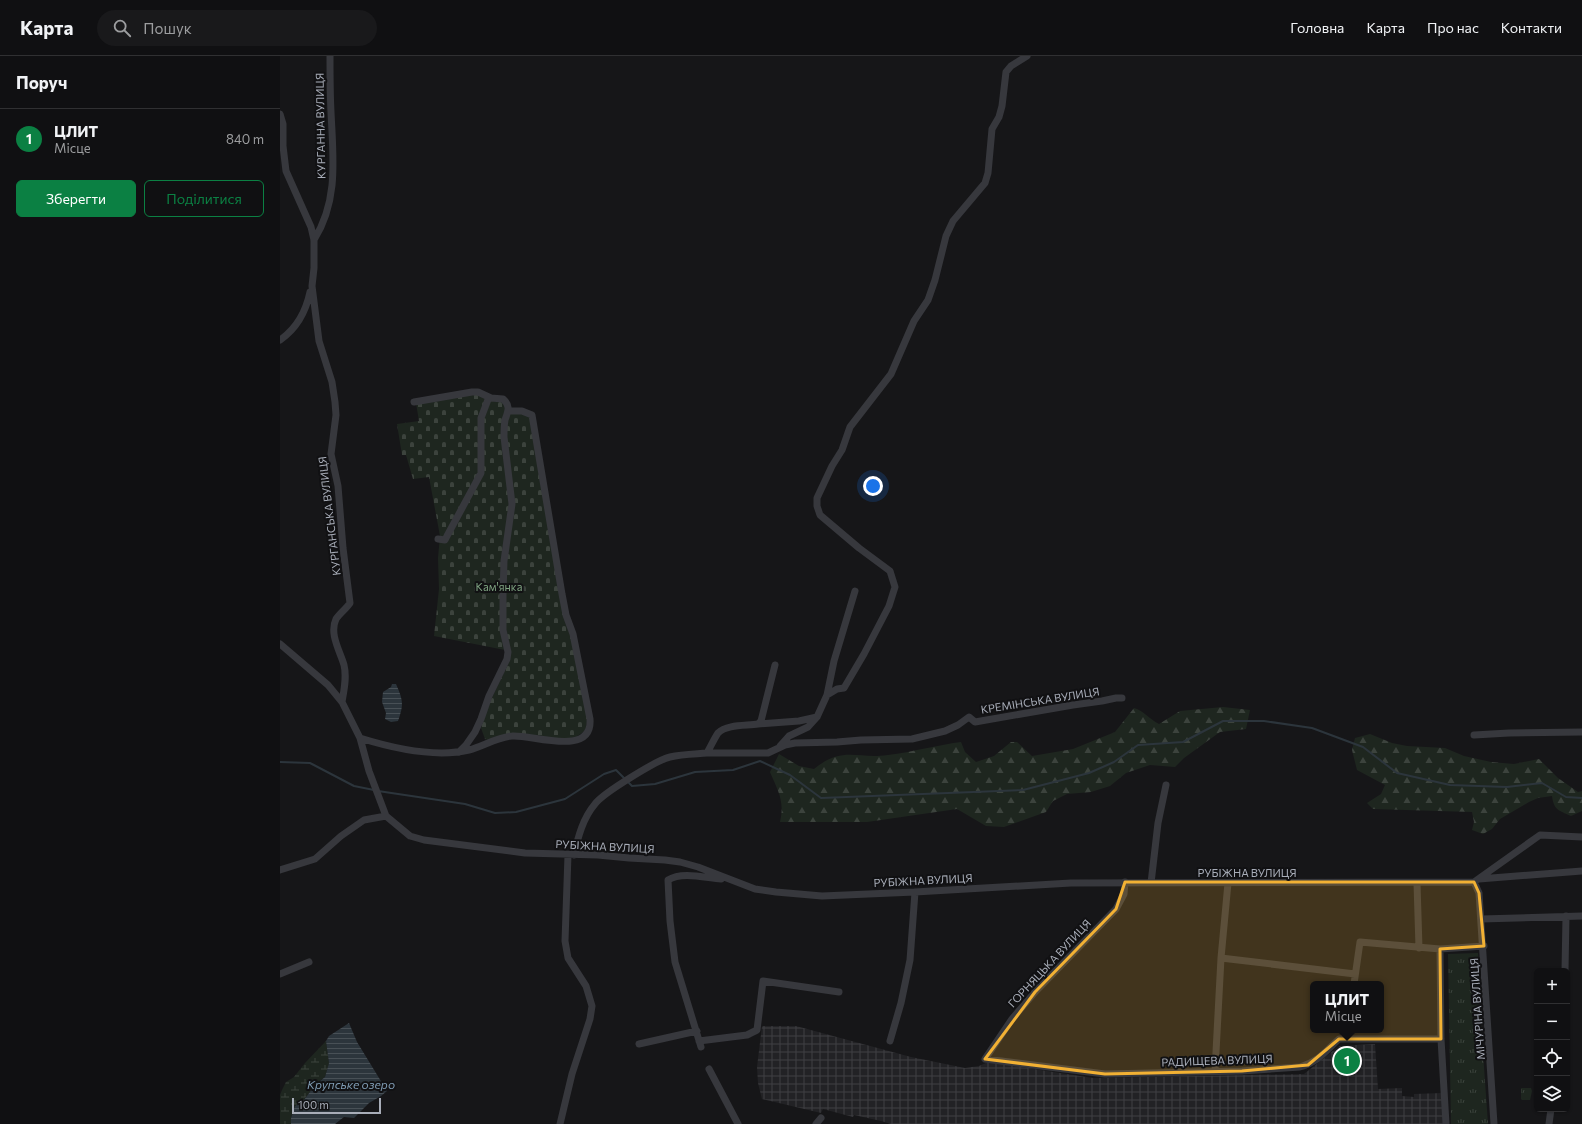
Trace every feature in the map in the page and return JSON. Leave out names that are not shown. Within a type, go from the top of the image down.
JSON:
[{"type":"street","name":"КУРГАННА ВУЛИЦЯ","points":[[314,240],[322,227],[330,206],[334,169],[330,56]]},
{"type":"street","points":[[827,696],[836,689],[844,688],[864,654],[891,601],[895,587],[890,571],[859,548],[820,515],[816,502],[832,466],[842,450],[850,427],[885,384],[891,374],[914,321],[928,300],[936,280],[946,236],[953,221],[985,183],[988,173],[992,129],[999,117],[1002,106],[1006,72],[1011,66],[1027,56]]},
{"type":"street","name":"КУРГАНСЬКА ВУЛИЦЯ","points":[[280,114],[283,124],[283,146],[286,171],[310,223],[314,240],[314,268],[312,286],[319,341],[332,382],[335,402],[336,415],[331,454],[338,486],[343,548],[350,603],[336,620],[334,626],[336,641],[344,665],[345,675],[342,702]]},
{"type":"street","points":[[280,340],[287,335],[303,314],[312,286]]},
{"type":"street","points":[[414,402],[466,392],[478,392],[489,397],[502,399],[508,406],[509,411],[506,418],[504,432],[506,462],[512,493],[512,504],[504,561],[503,589],[504,630],[508,652],[507,659],[489,696],[475,732],[459,752]]},
{"type":"street","points":[[438,539],[443,540],[446,538],[481,473],[481,418],[489,397]]},
{"type":"street","points":[[360,738],[384,746],[436,752],[459,752],[510,736],[553,742],[568,741],[580,737],[590,728],[590,719],[573,634],[566,615],[562,594],[532,415],[522,411],[509,411]]},
{"type":"street","points":[[707,753],[715,738],[721,731],[758,724],[813,719],[816,717],[827,696],[834,661],[855,591]]},
{"type":"street","points":[[280,644],[328,685],[342,702],[360,738],[369,771],[386,816],[364,820],[341,836],[315,859],[280,870]]},
{"type":"street","points":[[758,724],[761,722],[764,715],[766,701],[776,665]]},
{"type":"street","name":"КРЕМІНСЬКА ВУЛИЦЯ","points":[[560,1124],[572,1074],[590,1019],[592,1006],[586,986],[572,966],[564,941],[571,855],[588,814],[600,797],[623,782],[668,757],[707,753],[768,752],[795,743],[912,739],[945,731],[958,725],[969,717],[975,722],[1122,698]]},
{"type":"street","points":[[778,748],[789,736],[808,727],[817,718],[819,710]]},
{"type":"street","points":[[1474,735],[1582,732]]},
{"type":"street","points":[[1151,883],[1158,823],[1166,785]]},
{"type":"street","name":"РУБІЖНА ВУЛИЦЯ","points":[[386,816],[410,836],[424,840],[525,854],[598,854],[680,862],[755,889],[822,896],[1125,882],[1417,884],[1476,881],[1582,871]]},
{"type":"street","points":[[1476,881],[1540,835],[1582,837]]},
{"type":"street","points":[[729,880],[685,876],[674,877],[668,880],[670,920],[675,962],[700,1044],[747,1035],[757,1030],[763,981],[839,992]]},
{"type":"street","name":"МІЧУРІНА ВУЛИЦЯ","points":[[1476,881],[1479,893],[1484,946],[1494,1124]]},
{"type":"street","name":"ГОРНЯЦЬКА ВУЛИЦЯ","points":[[985,1059],[1012,1019],[1035,992],[1116,909],[1124,894],[1125,882]]},
{"type":"street","points":[[1216,1071],[1221,958],[1228,883]]},
{"type":"street","points":[[1417,884],[1419,948]]},
{"type":"street","points":[[890,1041],[901,1003],[910,960],[915,892]]},
{"type":"street","points":[[1565,968],[1566,916]]},
{"type":"street","points":[[1481,919],[1582,916]]},
{"type":"street","points":[[1354,981],[1360,942],[1440,949],[1484,946]]},
{"type":"street","points":[[1440,949],[1441,1039],[1446,1124]]},
{"type":"street","points":[[1221,958],[1355,974]]},
{"type":"street","points":[[280,974],[309,962]]},
{"type":"street","points":[[639,1044],[697,1031]]},
{"type":"street","points":[[1345,1033],[1344,1039],[1441,1039]]},
{"type":"street","name":"РАДИЩЕВА ВУЛИЦЯ","points":[[985,1059],[1105,1074],[1300,1067],[1315,1062],[1339,1039],[1344,1039]]},
{"type":"street","points":[[709,1069],[738,1124]]},
{"type":"street","points":[[1549,1124],[1551,1112]]},
{"type":"highlighted area","points":[[1125,882],[1474,882],[1479,893],[1484,946],[1440,949],[1441,1039],[1339,1039],[1308,1065],[1242,1071],[1105,1074],[985,1059],[1035,992],[1116,909]]},
{"type":"shaded area","points":[[762,1026],[796,1026],[911,1057],[965,1068],[979,1066],[988,1062],[1093,1078],[1304,1074],[1339,1046],[1375,1044],[1378,1089],[1402,1088],[1402,1096],[1414,1097],[1414,1094],[1443,1093],[1443,1124],[891,1124],[854,1115],[853,1117],[823,1109],[821,1113],[762,1099],[758,1083],[757,1067]]},
{"type":"green space","name":"Кам'янка","points":[[474,392],[502,400],[506,408],[530,416],[588,714],[586,730],[576,737],[568,739],[533,737],[485,739],[481,728],[486,710],[509,662],[505,650],[434,636],[439,589],[438,558],[440,536],[429,477],[413,479],[406,455],[402,455],[397,424],[419,421],[416,403]]},
{"type":"green space","points":[[1223,707],[1250,710],[1246,729],[1220,732],[1184,758],[1175,767],[1150,765],[1126,773],[1110,786],[1091,792],[1067,794],[1053,801],[1046,812],[1004,827],[986,826],[957,809],[867,822],[780,822],[782,808],[780,796],[770,772],[779,754],[799,766],[814,769],[834,757],[842,755],[888,755],[961,742],[965,752],[976,762],[994,756],[1011,742],[1017,742],[1032,756],[1073,749],[1115,732],[1134,708],[1141,711],[1159,724],[1180,711]]},
{"type":"green space","points":[[1370,734],[1392,743],[1407,746],[1445,748],[1464,756],[1491,762],[1514,764],[1539,759],[1558,778],[1578,792],[1582,791],[1582,811],[1571,816],[1555,807],[1552,796],[1538,798],[1500,819],[1492,829],[1483,834],[1472,830],[1474,822],[1472,812],[1373,809],[1367,803],[1381,794],[1385,785],[1357,770],[1352,750],[1355,738]]},
{"type":"green space","points":[[1478,953],[1488,1124],[1451,1124],[1448,954]]},
{"type":"green space","points":[[326,1041],[329,1063],[325,1077],[315,1084],[304,1100],[295,1106],[291,1118],[291,1124],[280,1124],[280,1095],[286,1082],[294,1077]]},
{"type":"green space","points":[[1521,1088],[1531,1088],[1532,1091],[1530,1100],[1521,1099]]},
{"type":"water","points":[[392,684],[396,684],[400,694],[402,706],[398,721],[391,722],[385,719],[386,713],[382,702],[383,692],[391,687]]},
{"type":"water","name":"Крупське озеро","points":[[349,1023],[357,1042],[387,1091],[369,1103],[354,1118],[344,1117],[335,1124],[291,1124],[291,1118],[295,1106],[304,1100],[315,1085],[325,1077],[329,1063],[326,1041],[329,1036]]},
{"type":"waterway","points":[[628,782],[632,786],[655,784],[695,772],[733,770],[760,761],[790,775],[821,798],[1023,790],[1089,773],[1114,762],[1138,745],[1183,742],[1223,721],[1264,721],[1312,728],[1363,747],[1397,773],[1450,785],[1507,787],[1542,783],[1566,797],[1582,798]]},
{"type":"waterway","points":[[280,762],[310,763],[354,786],[374,790]]},
{"type":"waterway","points":[[378,791],[465,804],[495,813],[516,812],[565,799],[604,774],[616,770],[625,779]]},
{"type":"place","name":"ЦЛИТ","points":[[1347,1061]]}]
